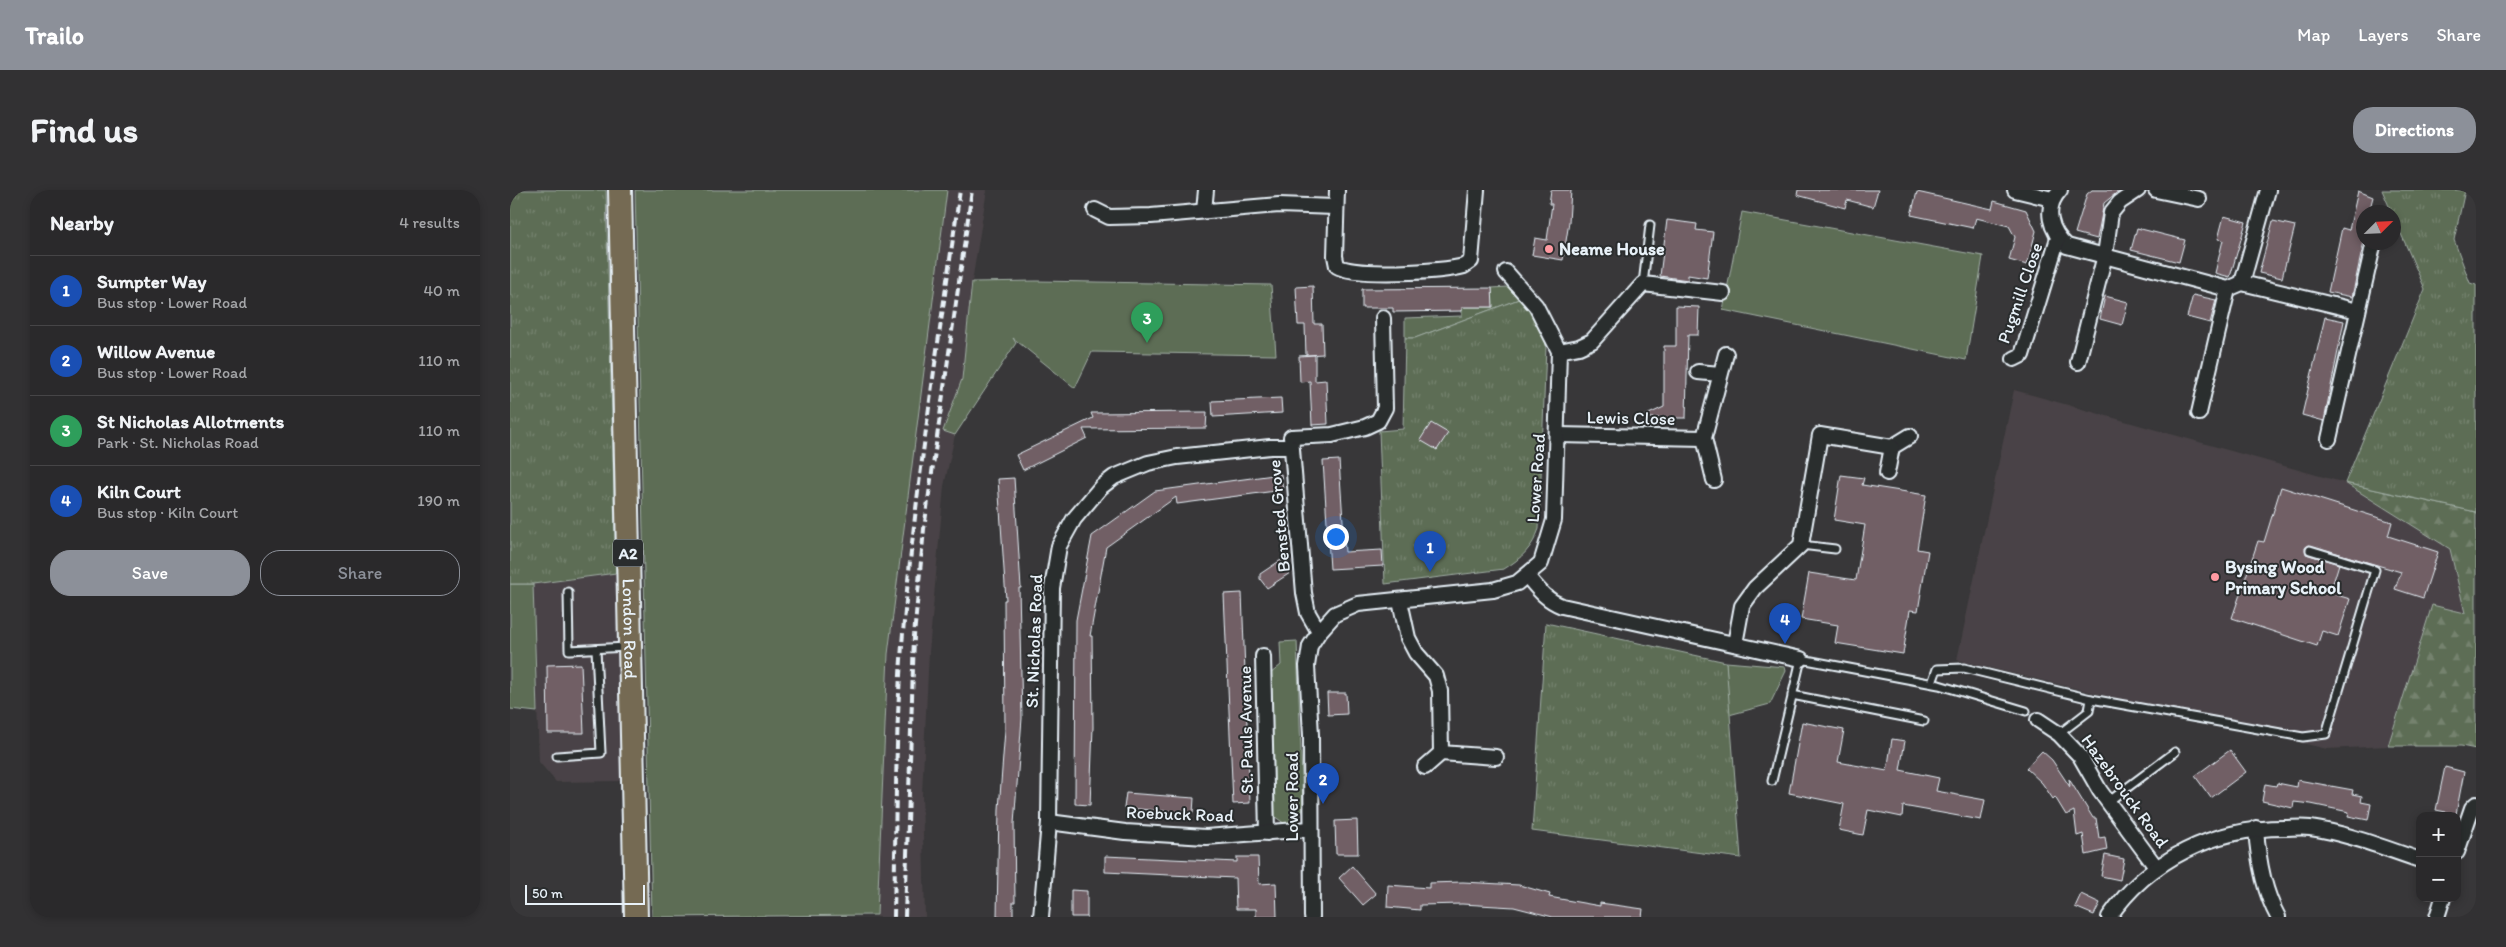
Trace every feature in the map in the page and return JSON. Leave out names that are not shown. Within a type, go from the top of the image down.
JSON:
[{"type":"main road","name":"London Road","points":[[620,190],[636,917]]},
{"type":"street","points":[[1204,211],[1206,190]]},
{"type":"street","points":[[1336,190],[1335,256],[1337,266],[1343,270],[1362,273],[1464,266],[1471,262],[1477,190]]},
{"type":"street","points":[[2015,190],[2056,194],[2051,220],[2058,238],[2068,246],[2228,289],[2242,283],[2358,311]]},
{"type":"street","points":[[2078,362],[2105,255],[2112,213],[2120,202],[2138,190]]},
{"type":"street","points":[[2156,190],[2198,199]]},
{"type":"street","points":[[2242,283],[2268,190]]},
{"type":"street","points":[[1095,210],[1109,217],[1279,205],[1335,207]]},
{"type":"street","name":"Pugmill Close","points":[[2014,359],[2022,355],[2058,238]]},
{"type":"street","points":[[2329,439],[2372,250]]},
{"type":"street","name":"Lower Road","points":[[1312,917],[1310,829],[1311,736],[1307,666],[1310,646],[1319,632],[1335,614],[1358,604],[1493,590],[1517,583],[1541,563],[1554,520],[1558,436],[1559,350],[1536,306],[1506,272]]},
{"type":"street","points":[[1559,350],[1579,347],[1592,341],[1643,284],[1723,293]]},
{"type":"street","points":[[2199,413],[2228,289]]},
{"type":"street","name":"Bensted Grove","points":[[1319,632],[1308,613],[1304,593],[1291,438],[1332,435],[1365,427],[1378,421],[1385,408],[1383,318]]},
{"type":"street","points":[[1714,480],[1704,438],[1726,354]]},
{"type":"street","points":[[1698,372],[1720,374]]},
{"type":"street","points":[[1735,644],[1742,606],[1754,588],[1801,545],[1820,435],[1892,448],[1910,436]]},
{"type":"street","name":"Lewis Close","points":[[1558,436],[1704,438]]},
{"type":"street","name":"St. Nicholas Road","points":[[1041,917],[1049,822],[1052,588],[1059,546],[1074,519],[1101,488],[1114,477],[1148,463],[1233,451],[1291,447]]},
{"type":"street","points":[[1887,473],[1892,448]]},
{"type":"street","points":[[1527,576],[1552,602],[1801,660]]},
{"type":"street","points":[[1400,601],[1408,638],[1416,653],[1436,676],[1438,683],[1440,691],[1441,754]]},
{"type":"street","name":"St. Pauls Avenue","points":[[1263,656],[1267,833]]},
{"type":"street","name":"Hazebrouck Road","points":[[2038,720],[2059,734],[2080,756],[2108,802],[2156,867]]},
{"type":"street","points":[[1425,767],[1441,754],[1496,757]]},
{"type":"street","points":[[2461,840],[2472,808],[2476,804]]},
{"type":"street","name":"Roebuck Road","points":[[1049,822],[1125,832],[1206,837],[1310,829]]},
{"type":"street","points":[[2256,828],[2263,879],[2270,902],[2278,917]]},
{"type":"street","name":"Hazebrouck Road","points":[[2109,917],[2123,896],[2156,867],[2183,850],[2227,834],[2256,828],[2310,828],[2371,843],[2416,859]]},
{"type":"street","points":[[2437,917],[2442,902]]},
{"type":"lane","points":[[1643,284],[1650,225]]},
{"type":"lane","points":[[1801,545],[1835,549]]},
{"type":"lane","points":[[1932,683],[1937,669],[1964,668],[2091,699],[2303,737],[2326,734],[2375,570],[2310,550]]},
{"type":"lane","points":[[568,592],[568,650],[630,647]]},
{"type":"lane","points":[[557,756],[601,753],[596,649]]},
{"type":"lane","points":[[1772,781],[1801,660],[1932,683],[2026,711]]},
{"type":"lane","points":[[1792,695],[1924,721]]},
{"type":"lane","points":[[2059,734],[2089,710],[2091,699]]},
{"type":"lane","points":[[2108,802],[2175,752]]},
{"type":"shaded area","points":[[947,190],[987,190],[972,282],[962,379],[944,431],[955,435],[944,486],[929,652],[922,794],[925,917],[877,917],[888,654]]},
{"type":"shaded area","name":"Bysing Wood Primary School","points":[[2014,390],[2345,483],[2450,549],[2465,613],[2432,605],[2388,746],[2327,749],[1957,660]]},
{"type":"shaded area","points":[[616,573],[621,781],[556,782],[539,762],[533,584]]},
{"type":"green space","points":[[510,190],[606,190],[616,573],[533,584],[510,584]]},
{"type":"green space","points":[[635,190],[947,190],[888,654],[877,915],[652,917]]},
{"type":"green space","points":[[2382,190],[2465,190],[2454,240],[2470,283],[2476,285],[2476,512],[2345,483],[2425,289],[2401,234],[2401,205],[2389,205]]},
{"type":"green space","points":[[1742,212],[1983,256],[1966,360],[1723,310]]},
{"type":"green space","points":[[1037,281],[1271,285],[1276,355],[1092,352],[1075,388],[1013,338],[1016,343],[955,435],[943,431],[962,379],[972,282]]},
{"type":"green space","points":[[1508,287],[1519,299],[1415,338],[1405,338],[1405,318],[1462,316],[1462,307],[1492,307],[1492,288]]},
{"type":"green space","points":[[1519,299],[1529,308],[1537,320],[1543,332],[1546,346],[1539,529],[1536,536],[1526,552],[1504,569],[1385,584],[1379,431],[1403,429],[1405,338],[1415,338]]},
{"type":"green space","points":[[2345,483],[2476,512],[2476,749],[2461,746],[2388,746],[2432,605],[2465,613],[2450,549]]},
{"type":"green space","points":[[510,584],[533,584],[537,712],[510,709]]},
{"type":"green space","points":[[1546,623],[1726,662],[1741,858],[1532,831]]},
{"type":"green space","points":[[1297,641],[1303,809],[1296,821],[1285,824],[1274,816],[1270,674],[1281,665],[1280,642]]},
{"type":"green space","points":[[1726,662],[1785,667],[1786,671],[1770,704],[1729,715]]},
{"type":"building","points":[[1551,190],[1571,190],[1569,222],[1563,260],[1532,255],[1535,238],[1547,240],[1552,204],[1549,204]]},
{"type":"building","points":[[1798,190],[1878,190],[1873,207],[1847,200],[1845,208],[1797,195]]},
{"type":"building","points":[[2092,190],[2120,190],[2104,203],[2097,239],[2075,233],[2087,194]]},
{"type":"building","points":[[2358,191],[2373,197],[2371,205],[2356,205],[2356,250],[2362,250],[2352,297],[2328,292],[2342,228],[2349,230]]},
{"type":"building","points":[[1917,192],[1992,209],[1994,201],[2026,210],[2036,231],[2027,265],[2009,260],[2015,237],[2009,226],[1976,218],[1973,228],[1911,215]]},
{"type":"building","points":[[2224,216],[2246,222],[2230,277],[2215,273],[2223,240],[2218,239]]},
{"type":"building","points":[[1667,220],[1697,224],[1696,230],[1713,232],[1707,278],[1688,275],[1688,280],[1660,276]]},
{"type":"building","points":[[2273,221],[2295,226],[2282,278],[2259,273]]},
{"type":"building","points":[[2137,228],[2185,240],[2179,262],[2131,250]]},
{"type":"building","points":[[1313,286],[1314,324],[1322,324],[1323,354],[1306,355],[1305,325],[1298,325],[1296,287]]},
{"type":"building","points":[[1492,288],[1493,307],[1462,307],[1462,311],[1393,312],[1393,308],[1362,308],[1362,289]]},
{"type":"building","points":[[2193,295],[2216,300],[2210,323],[2187,317]]},
{"type":"building","points":[[2105,296],[2128,302],[2122,325],[2100,319]]},
{"type":"building","points":[[1676,306],[1699,307],[1698,335],[1688,335],[1686,418],[1640,418],[1664,407],[1664,346],[1676,346]]},
{"type":"building","points":[[2325,317],[2344,321],[2324,421],[2302,415]]},
{"type":"building","points":[[1315,355],[1315,381],[1326,380],[1328,424],[1312,425],[1310,381],[1300,382],[1299,356]]},
{"type":"building","points":[[1281,398],[1282,413],[1213,417],[1212,401]]},
{"type":"building","points":[[1207,412],[1206,428],[1083,429],[1087,438],[1023,470],[1016,455],[1093,418],[1091,413]]},
{"type":"building","points":[[1431,423],[1448,433],[1437,450],[1420,440]]},
{"type":"building","points":[[1339,460],[1345,552],[1382,550],[1383,566],[1330,569],[1323,461]]},
{"type":"building","points":[[1281,474],[1283,490],[1177,504],[1176,497],[1106,547],[1090,636],[1092,636],[1093,727],[1090,805],[1075,804],[1076,620],[1092,536],[1155,491]]},
{"type":"building","points":[[1841,475],[1864,478],[1862,485],[1926,495],[1917,549],[1928,551],[1918,611],[1910,610],[1903,654],[1835,643],[1838,625],[1801,619],[1809,573],[1856,580],[1865,525],[1834,520]]},
{"type":"building","points":[[1014,478],[1021,588],[1019,588],[1022,718],[1014,824],[1015,902],[1013,902],[1013,917],[997,917],[999,809],[1005,730],[1004,600],[1006,600],[998,479]]},
{"type":"building","points":[[2281,487],[2392,522],[2388,536],[2438,552],[2423,598],[2395,589],[2401,572],[2309,545],[2305,548],[2306,554],[2339,564],[2330,593],[2350,599],[2338,636],[2322,631],[2317,646],[2232,618],[2258,541],[2264,542]]},
{"type":"building","points":[[1281,560],[1290,573],[1267,588],[1260,579],[1260,574]]},
{"type":"building","points":[[1242,593],[1250,803],[1233,804],[1224,594]]},
{"type":"building","points":[[581,664],[584,733],[548,733],[547,665]]},
{"type":"building","points":[[1327,693],[1346,693],[1347,714],[1328,715]]},
{"type":"building","points":[[1802,722],[1844,730],[1838,762],[1887,771],[1892,739],[1905,741],[1900,770],[1939,778],[1936,791],[1985,800],[1981,820],[1903,806],[1902,817],[1868,810],[1863,835],[1839,830],[1844,804],[1789,793]]},
{"type":"building","points":[[2230,750],[2246,772],[2211,798],[2195,776]]},
{"type":"building","points":[[2042,751],[2052,760],[2070,787],[2069,779],[2093,818],[2096,818],[2099,838],[2105,837],[2107,850],[2086,855],[2083,834],[2077,836],[2074,811],[2066,815],[2055,797],[2053,799],[2042,783],[2026,768]]},
{"type":"building","points":[[2445,767],[2464,772],[2456,812],[2436,810]]},
{"type":"building","points":[[2298,780],[2353,790],[2352,794],[2362,796],[2361,802],[2371,804],[2368,820],[2348,816],[2349,812],[2311,804],[2294,802],[2293,808],[2262,801],[2265,784],[2276,786],[2277,783],[2297,787]]},
{"type":"building","points":[[1126,793],[1194,798],[1193,813],[1124,808]]},
{"type":"building","points":[[1357,820],[1358,854],[1336,854],[1335,821]]},
{"type":"building","points":[[2105,855],[2124,859],[2120,880],[2101,876]]},
{"type":"building","points":[[1105,856],[1237,862],[1237,857],[1258,857],[1259,884],[1276,883],[1277,917],[1256,917],[1256,909],[1236,909],[1235,878],[1105,872]]},
{"type":"building","points":[[1352,866],[1376,894],[1363,905],[1339,878]]},
{"type":"building","points":[[1463,882],[1519,885],[1550,894],[1549,897],[1600,906],[1600,903],[1643,909],[1642,917],[1553,917],[1514,907],[1462,904],[1420,905],[1420,910],[1387,907],[1388,885],[1429,888],[1429,883]]},
{"type":"building","points":[[1071,890],[1087,891],[1087,917],[1071,917]]},
{"type":"building","points":[[2081,894],[2100,903],[2094,915],[2075,907]]},
{"type":"railway","points":[[894,917],[897,739],[903,633],[921,467],[960,190]]},
{"type":"railway","points":[[905,917],[914,636],[924,529],[972,190]]},
{"type":"place","name":"Neame House","points":[[1549,249]]},
{"type":"place","name":"St Nicholas Allotments","points":[[1147,343]]},
{"type":"place","name":"Sumpter Way","points":[[1430,572]]},
{"type":"place","name":"Bysing Wood Primary School","points":[[2215,577]]},
{"type":"place","name":"Kiln Court","points":[[1785,644]]},
{"type":"place","name":"Willow Avenue","points":[[1323,804]]}]
